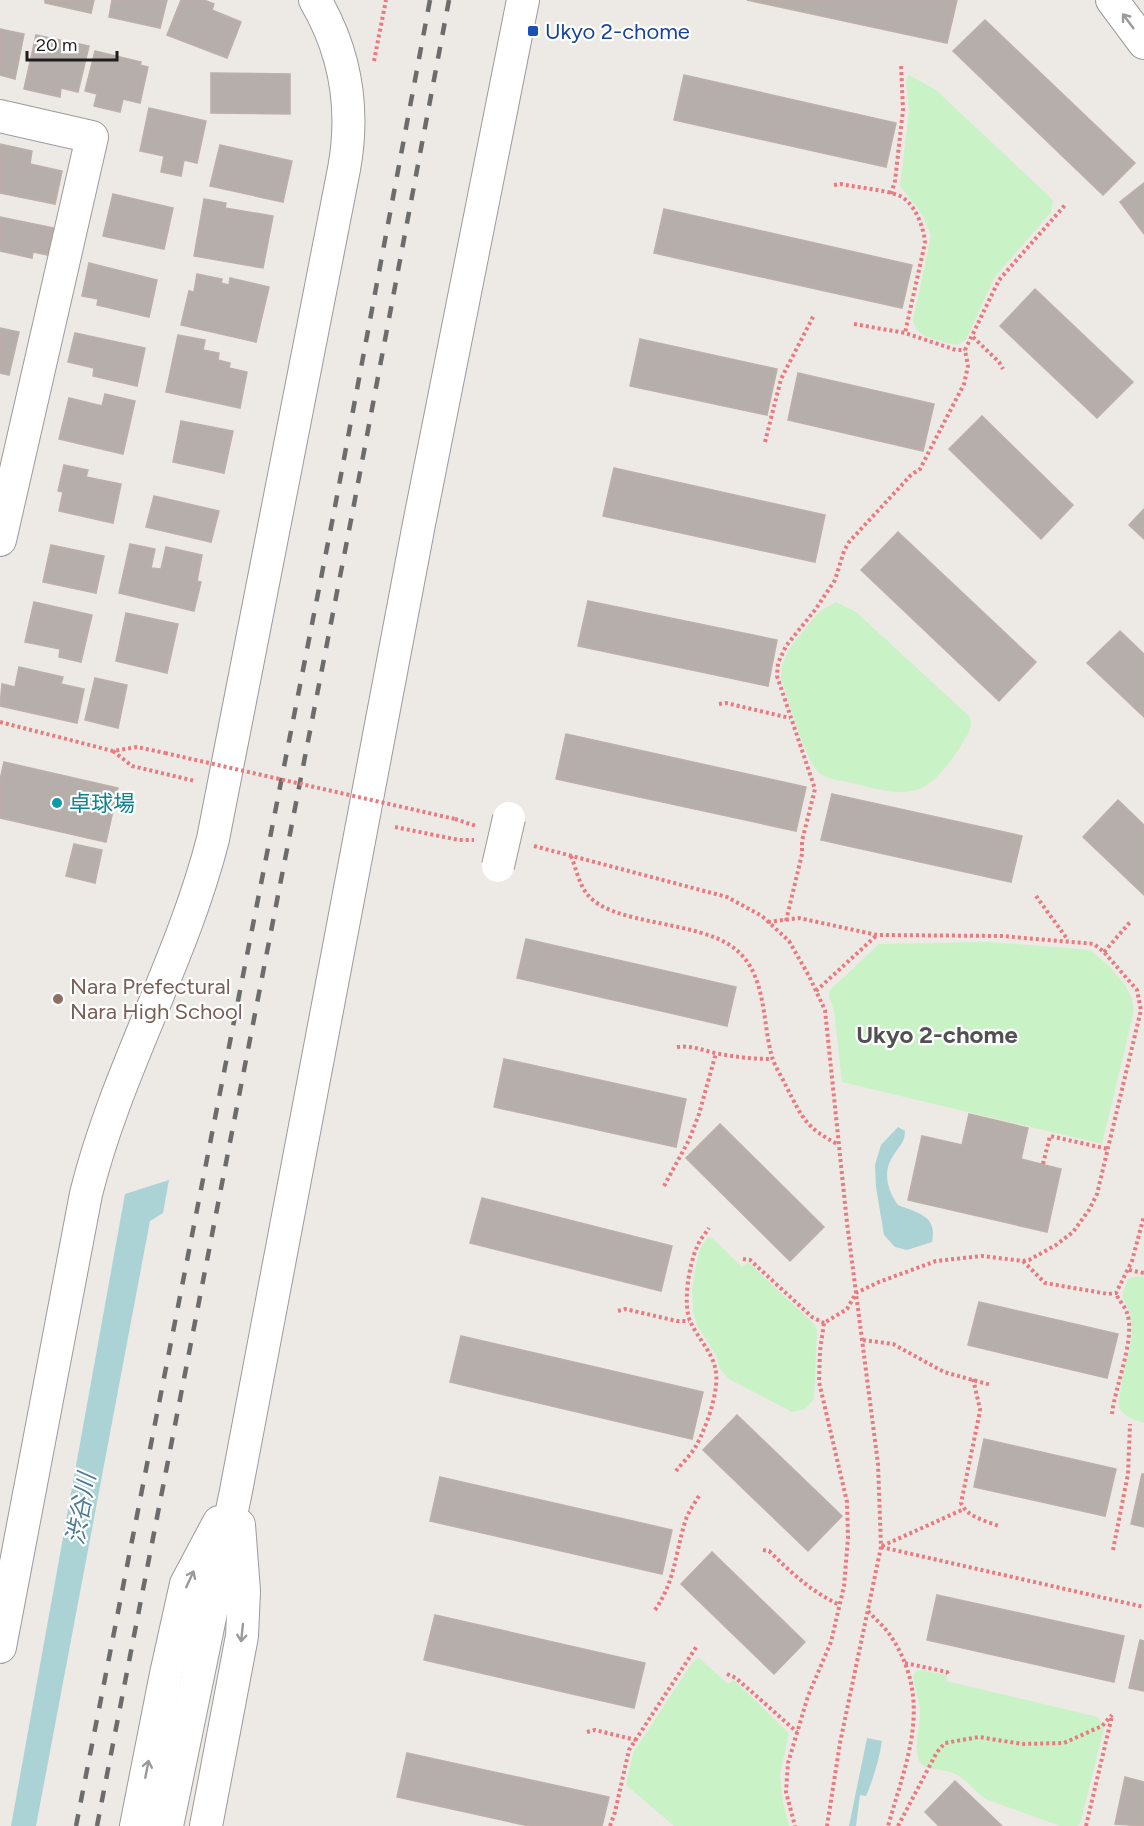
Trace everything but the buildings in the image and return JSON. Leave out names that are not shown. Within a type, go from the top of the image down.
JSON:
[{"type":"street","points":[[0,1647],[84,1206],[95,1159],[196,897],[216,829],[338,204],[349,140],[348,90],[335,42],[315,0]]},
{"type":"street","points":[[167,1826],[236,1491],[419,524],[523,0]]},
{"type":"street","points":[[1112,0],[1144,43]]},
{"type":"street","points":[[0,116],[92,137],[0,540]]},
{"type":"street","points":[[498,866],[509,818]]},
{"type":"street","points":[[136,1826],[186,1584],[236,1491]]},
{"type":"street","points":[[206,1826],[242,1636],[244,1591],[236,1491]]},
{"type":"path","points":[[374,63],[386,0]]},
{"type":"path","points":[[891,194],[895,181],[903,110],[901,64]]},
{"type":"path","points":[[834,185],[842,184],[900,196],[913,209],[925,243],[905,333]]},
{"type":"path","points":[[786,921],[815,789],[777,676],[781,654],[835,580],[844,551],[852,538],[910,475],[920,469],[964,384],[968,366],[965,350],[1003,274],[1066,204]]},
{"type":"path","points":[[765,442],[781,379],[814,315]]},
{"type":"path","points":[[854,324],[905,333],[956,350],[965,350]]},
{"type":"path","points":[[973,337],[999,362],[1003,369]]},
{"type":"path","points":[[719,704],[726,703],[790,718]]},
{"type":"path","points":[[0,722],[113,751],[137,747],[165,753],[455,819],[477,827]]},
{"type":"path","points":[[113,751],[132,766],[195,782]]},
{"type":"path","points":[[395,826],[459,840],[480,840]]},
{"type":"path","points":[[528,844],[727,897],[762,916],[789,941],[825,1010],[847,1223],[878,1464],[881,1547],[840,1743],[827,1826]]},
{"type":"path","points":[[571,856],[586,893],[604,908],[704,933],[736,949],[750,966],[762,998],[772,1059],[804,1120],[818,1134],[840,1145]]},
{"type":"path","points":[[1035,896],[1068,941]]},
{"type":"path","points":[[768,922],[799,918],[878,935],[1002,936],[1094,944],[1104,952],[1137,990],[1141,1010],[1097,1194],[1080,1224],[1056,1245],[1023,1261],[982,1256],[936,1260],[879,1282],[856,1293],[847,1309],[824,1323]]},
{"type":"path","points":[[1104,952],[1131,921]]},
{"type":"path","points":[[816,991],[878,935]]},
{"type":"path","points":[[1138,1026],[1144,1023]]},
{"type":"path","points":[[677,1047],[686,1045],[716,1053],[772,1059]]},
{"type":"path","points":[[664,1186],[689,1140],[699,1114],[716,1053]]},
{"type":"path","points":[[1043,1164],[1050,1136],[1108,1149]]},
{"type":"path","points":[[1116,1293],[1129,1270],[1144,1216]]},
{"type":"path","points":[[676,1471],[694,1449],[703,1432],[715,1392],[716,1369],[712,1358],[689,1321],[687,1302],[687,1287],[697,1247],[710,1228]]},
{"type":"path","points":[[743,1259],[750,1260],[812,1317],[824,1323]]},
{"type":"path","points":[[1023,1261],[1034,1274],[1045,1282],[1108,1294],[1116,1293]]},
{"type":"path","points":[[1129,1270],[1144,1273]]},
{"type":"path","points":[[1112,1414],[1130,1328],[1128,1314],[1116,1293]]},
{"type":"path","points":[[618,1311],[625,1309],[677,1321],[689,1321]]},
{"type":"path","points":[[795,1826],[786,1792],[788,1763],[808,1696],[831,1642],[840,1605],[848,1538],[847,1502],[819,1382],[824,1323]]},
{"type":"path","points":[[863,1340],[893,1344],[944,1372],[991,1385]]},
{"type":"path","points":[[973,1379],[980,1416],[961,1503],[964,1509],[980,1519],[999,1526]]},
{"type":"path","points":[[1113,1550],[1128,1474],[1130,1424]]},
{"type":"path","points":[[655,1610],[675,1570],[686,1520],[700,1494]]},
{"type":"path","points":[[881,1547],[964,1509]]},
{"type":"path","points":[[881,1547],[1144,1607]]},
{"type":"path","points":[[763,1550],[769,1551],[801,1582],[822,1597],[840,1605]]},
{"type":"path","points":[[868,1610],[890,1634],[905,1663],[913,1695],[915,1718],[912,1743],[888,1826]]},
{"type":"path","points":[[610,1826],[629,1750],[697,1646]]},
{"type":"path","points":[[905,1663],[947,1672],[949,1676]]},
{"type":"path","points":[[727,1674],[736,1678],[797,1732]]},
{"type":"path","points":[[898,1826],[937,1752],[945,1743],[979,1737],[1022,1744],[1064,1743],[1102,1726],[1112,1715],[1086,1826]]},
{"type":"path","points":[[587,1732],[595,1730],[636,1740]]},
{"type":"green space","points":[[909,75],[936,90],[1053,202],[1051,212],[994,278],[966,340],[956,345],[924,335],[915,326],[913,320],[931,236],[922,214],[900,186],[909,111],[906,80]]},
{"type":"green space","points":[[836,602],[856,612],[970,717],[970,730],[958,750],[935,779],[924,787],[913,791],[887,791],[834,779],[818,772],[808,755],[781,678],[782,665],[789,649],[819,612]]},
{"type":"green space","points":[[990,942],[1090,950],[1109,966],[1125,985],[1132,999],[1134,1011],[1102,1144],[842,1082],[830,990],[879,944]]},
{"type":"green space","points":[[709,1237],[742,1267],[748,1262],[814,1324],[817,1331],[814,1399],[805,1409],[792,1412],[729,1379],[720,1369],[716,1355],[697,1325],[693,1312],[692,1288],[699,1251]]},
{"type":"green space","points":[[1144,1277],[1144,1423],[1124,1414],[1119,1404],[1132,1334],[1128,1310],[1122,1296],[1128,1279]]},
{"type":"green space","points":[[699,1658],[728,1684],[734,1680],[789,1733],[780,1775],[789,1826],[674,1826],[626,1785],[633,1753],[688,1669]]},
{"type":"green space","points":[[916,1671],[947,1675],[946,1681],[1098,1717],[1104,1728],[1078,1826],[1060,1826],[988,1800],[955,1774],[924,1766],[920,1762],[917,1749],[920,1712],[913,1676]]},
{"type":"water","points":[[898,1127],[905,1131],[905,1135],[888,1168],[889,1188],[898,1205],[919,1213],[929,1221],[933,1233],[932,1242],[907,1250],[895,1247],[884,1235],[876,1187],[875,1165],[881,1145]]},
{"type":"water","name":"渋谷川","points":[[169,1180],[163,1213],[150,1221],[36,1826],[11,1826],[125,1194]]},
{"type":"water","points":[[867,1738],[882,1741],[881,1748],[866,1796],[860,1795],[856,1826],[849,1826]]},
{"type":"railway","points":[[76,1826],[334,512],[430,0]]},
{"type":"railway","points":[[97,1826],[352,515],[449,0]]},
{"type":"place","name":"Ukyo 2-chome","points":[[533,31]]},
{"type":"place","name":"卓球場","points":[[57,803]]},
{"type":"place","name":"Nara Prefectural Nara High School","points":[[58,999]]},
{"type":"district","name":"Ukyo 2-chome","points":[[937,1035]]}]
